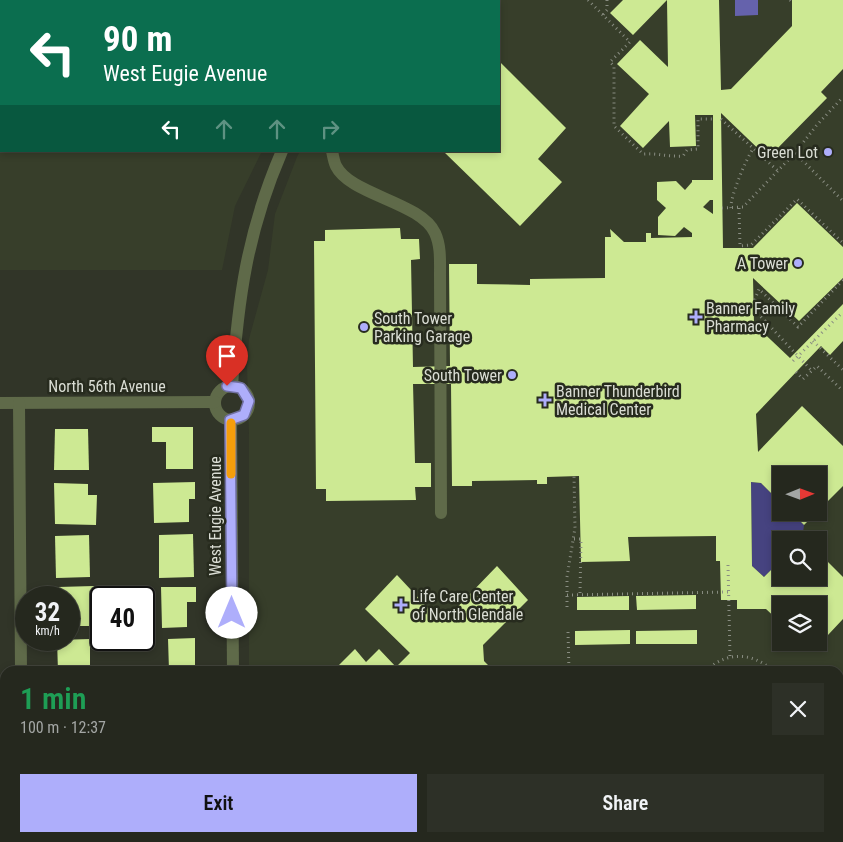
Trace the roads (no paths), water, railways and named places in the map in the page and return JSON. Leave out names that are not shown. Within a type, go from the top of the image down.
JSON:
[{"type":"street","points":[[232,386],[239,299],[249,246],[259,209],[282,152]]},
{"type":"street","points":[[332,152],[336,167],[346,178],[422,217],[435,231],[440,249],[441,513]]},
{"type":"street","points":[[232,386],[241,388],[249,401],[244,415],[230,420],[217,412],[215,402],[222,389],[232,386]]},
{"type":"street","name":"North 56th Avenue","points":[[0,403],[215,402]]},
{"type":"street","points":[[19,403],[21,666]]},
{"type":"street","name":"West Eugie Avenue","points":[[230,420],[233,666]]},
{"type":"place","name":"Green Lot","points":[[828,152]]},
{"type":"place","name":"A Tower","points":[[798,263]]},
{"type":"place","name":"Banner Family Pharmacy","points":[[696,317]]},
{"type":"place","name":"South Tower Parking Garage","points":[[364,327]]},
{"type":"place","name":"South Tower","points":[[512,375]]},
{"type":"place","name":"Banner Thunderbird Medical Center","points":[[545,400]]},
{"type":"place","name":"Life Care Center of North Glendale","points":[[401,605]]}]
